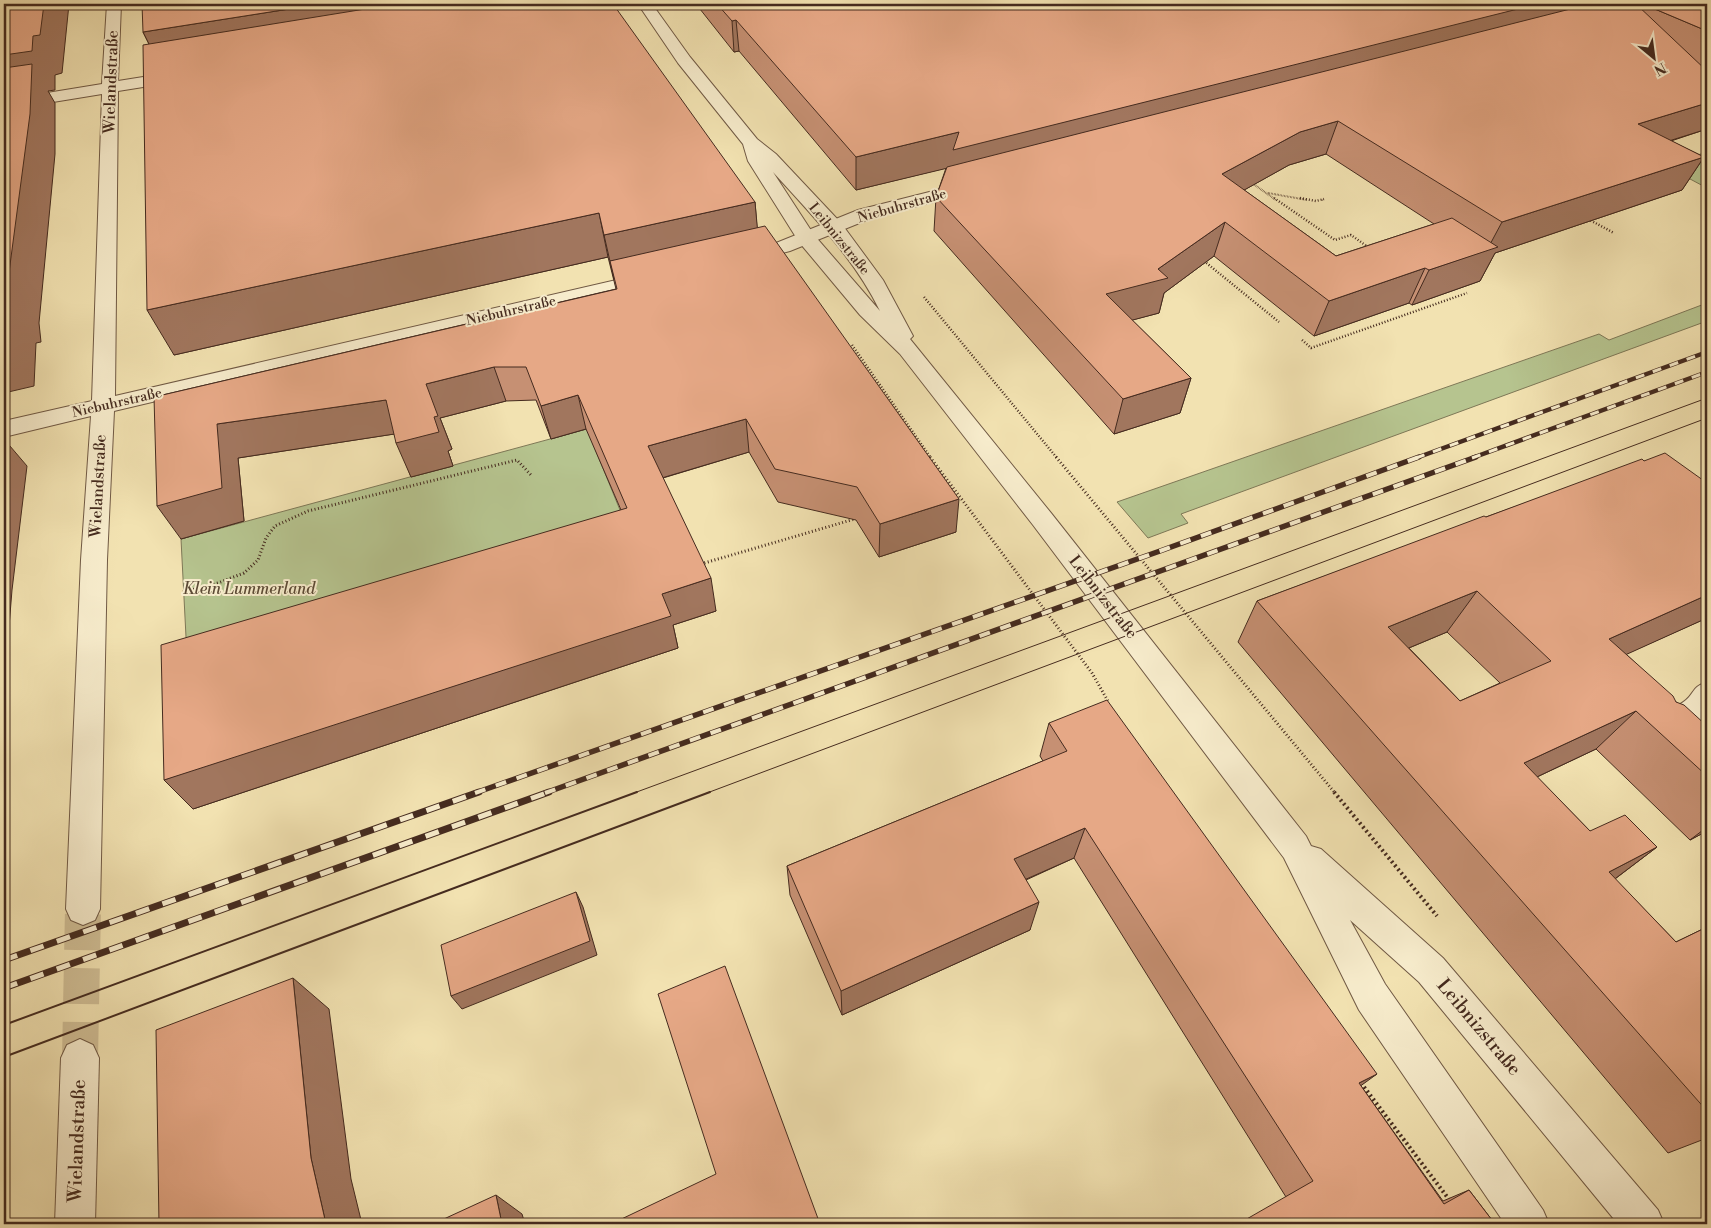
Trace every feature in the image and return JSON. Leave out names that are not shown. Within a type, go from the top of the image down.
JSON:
[{"type":"street","name":"Wielandstraße","points":[[83,909],[94,560],[103,406],[110,88],[114,4]]},
{"type":"street","name":"Leibnizstraße","points":[[645,4],[684,60],[751,143],[770,158],[834,227],[873,280],[908,348]]},
{"type":"street","points":[[4,105],[192,74]]},
{"type":"street","name":"Leibnizstraße","points":[[751,143],[757,161],[806,238],[867,311],[908,348],[1295,847],[1431,970],[1644,1224]]},
{"type":"street","name":"Niebuhrstraße","points":[[725,261],[773,250],[865,214],[987,183]]},
{"type":"street","name":"Niebuhrstraße","points":[[4,429],[666,275]]},
{"type":"street","name":"Leibnizstraße","points":[[1295,847],[1372,997],[1529,1224]]},
{"type":"street","name":"Wielandstraße","points":[[75,1224],[80,1058]]},
{"type":"lane","points":[[1701,698],[1698,716],[1707,727]]},
{"type":"lane","points":[[1644,733],[1701,698]]},
{"type":"path","points":[[1252,183],[1335,240],[1351,235],[1374,251]]},
{"type":"path","points":[[1267,193],[1316,201],[1324,199]]},
{"type":"path","points":[[1583,216],[1614,233]]},
{"type":"path","points":[[1203,260],[1279,322]]},
{"type":"path","points":[[1302,340],[1311,348],[1467,294]]},
{"type":"path","points":[[922,296],[1439,918]]},
{"type":"path","points":[[846,337],[949,484],[1092,673],[1111,707]]},
{"type":"path","points":[[183,592],[218,583],[244,573],[258,560],[266,538],[275,526],[308,511],[517,460],[531,475]]},
{"type":"path","points":[[944,486],[949,484]]},
{"type":"path","points":[[700,564],[859,518]]},
{"type":"path","points":[[1360,1082],[1456,1208]]},
{"type":"green space","points":[[1707,152],[1707,188],[1675,171],[1676,162]]},
{"type":"green space","points":[[1707,303],[1707,321],[1181,514],[1188,523],[1148,538],[1117,502],[1599,334],[1609,340]]},
{"type":"green space","name":"Klein Lummerland","points":[[587,429],[633,542],[188,676],[181,539]]},
{"type":"building","points":[[4,4],[44,4],[40,35],[33,36],[32,51],[4,55]]},
{"type":"building","points":[[142,4],[321,4],[143,32]]},
{"type":"building","points":[[396,4],[613,4],[755,202],[604,235],[599,213],[147,310],[143,45]]},
{"type":"building","points":[[717,4],[1538,4],[953,150],[959,132],[856,157],[736,20],[732,21]]},
{"type":"building","points":[[1590,4],[1636,4],[1707,71],[1707,103],[1638,124],[1704,157],[1502,222],[1338,121],[1300,132],[1222,174],[1336,256],[1452,218],[1498,247],[1429,270],[1425,268],[1329,301],[1225,222],[1158,269],[1168,278],[1106,294],[1191,378],[1123,399],[936,197],[947,167]]},
{"type":"building","points":[[1643,4],[1707,4],[1707,31]]},
{"type":"building","points":[[32,64],[30,114],[8,280],[9,299],[5,300],[4,311],[4,68]]},
{"type":"building","points":[[765,226],[959,499],[880,524],[857,487],[775,469],[746,419],[648,446],[711,578],[662,594],[671,616],[164,780],[161,645],[627,508],[578,395],[541,406],[526,367],[494,367],[426,384],[438,416],[434,417],[439,432],[396,443],[386,400],[217,424],[222,488],[157,506],[154,397],[617,289],[610,261]]},
{"type":"building","points":[[1665,453],[1707,483],[1707,595],[1609,639],[1673,696],[1676,702],[1684,705],[1707,726],[1707,776],[1636,711],[1524,763],[1590,831],[1625,815],[1657,847],[1609,872],[1676,942],[1707,927],[1707,1111],[1257,601],[1484,516],[1486,517],[1642,459],[1644,461]],"holes":[[[1477,591],[1551,661],[1460,701],[1388,627]]]},
{"type":"building","points":[[1107,700],[1377,1074],[1359,1083],[1444,1204],[1469,1190],[1495,1224],[1238,1224],[1313,1181],[1085,828],[1014,859],[1039,902],[841,991],[787,866],[1067,751],[1049,723]]},
{"type":"building","points":[[576,892],[590,941],[451,996],[441,945]]},
{"type":"building","points":[[725,966],[820,1224],[611,1224],[716,1174],[658,994]]},
{"type":"building","points":[[293,978],[311,1158],[326,1224],[159,1224],[156,1030]]},
{"type":"building","points":[[496,1195],[502,1224],[433,1224]]},
{"type":"tunnel","points":[[80,1058],[83,909]]},
{"type":"tram line","points":[[634,793],[1707,398]]},
{"type":"tram line","points":[[707,793],[1707,418]]},
{"type":"tram line","points":[[4,1025],[637,792]]},
{"type":"tram line","points":[[4,1057],[710,792]]},
{"type":"railway","points":[[1416,458],[1707,352]]},
{"type":"railway","points":[[1472,458],[1707,372]]},
{"type":"railway","points":[[475,793],[1160,551],[1419,457]]},
{"type":"railway","points":[[545,793],[1476,457]]},
{"type":"railway","points":[[4,960],[479,792]]},
{"type":"railway","points":[[4,988],[549,792]]}]
